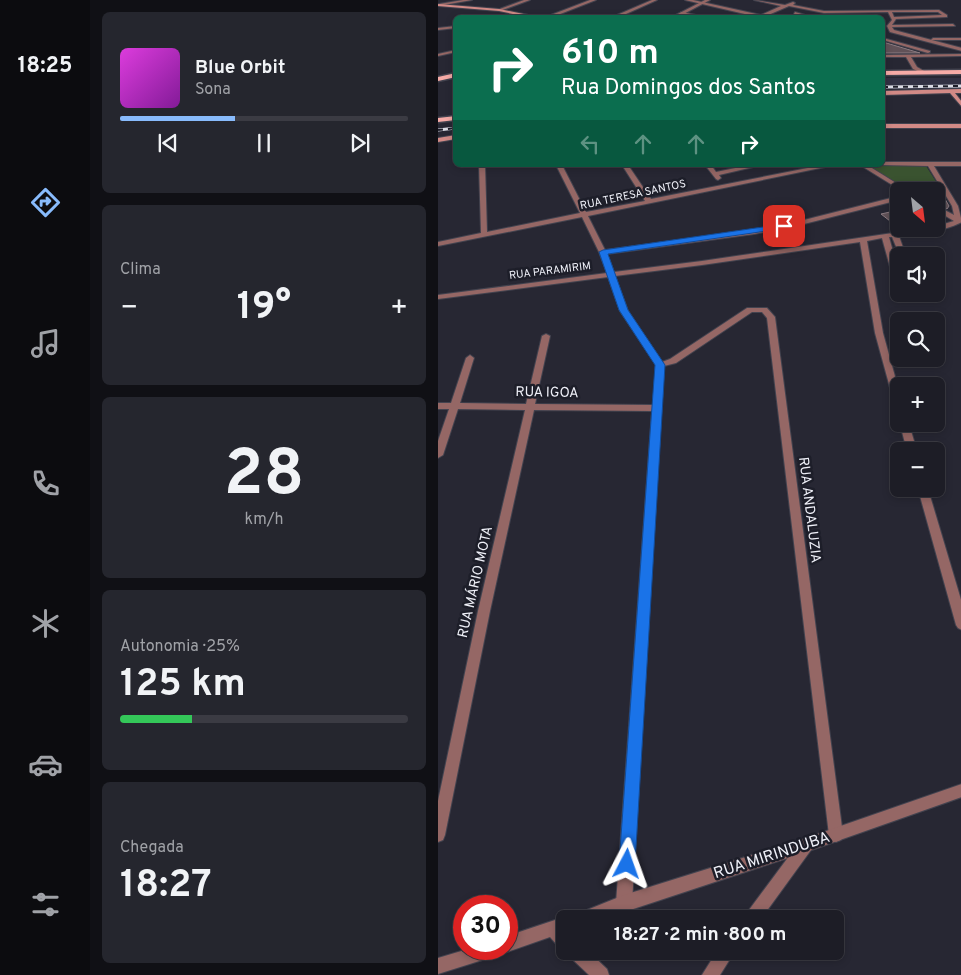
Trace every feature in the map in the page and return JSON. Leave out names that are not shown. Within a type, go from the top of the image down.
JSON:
[{"type":"main road","points":[[438,5],[506,9],[529,15]]},
{"type":"main road","points":[[885,73],[962,72]]},
{"type":"main road","points":[[438,79],[453,75]]},
{"type":"main road","points":[[885,77],[962,76]]},
{"type":"main road","points":[[885,92],[934,91]]},
{"type":"main road","points":[[951,91],[962,106]]},
{"type":"main road","points":[[885,92],[962,91]]},
{"type":"main road","points":[[438,120],[453,118]]},
{"type":"main road","points":[[885,126],[962,126]]},
{"type":"main road","points":[[438,140],[453,138]]},
{"type":"street","points":[[438,5],[470,0]]},
{"type":"street","points":[[506,9],[528,0]]},
{"type":"street","points":[[553,15],[594,0]]},
{"type":"street","points":[[619,15],[655,0]]},
{"type":"street","points":[[687,0],[758,15]]},
{"type":"street","points":[[677,15],[708,0]]},
{"type":"street","points":[[756,0],[824,12],[938,11],[946,16],[885,19]]},
{"type":"street","points":[[765,15],[798,0]]},
{"type":"street","points":[[502,4],[506,9]]},
{"type":"street","points":[[505,15],[506,9]]},
{"type":"street","points":[[780,9],[801,15]]},
{"type":"street","points":[[889,12],[894,18]]},
{"type":"street","points":[[680,13],[690,15]]},
{"type":"street","points":[[889,26],[894,18]]},
{"type":"street","points":[[889,26],[953,25]]},
{"type":"street","points":[[438,29],[453,26]]},
{"type":"street","points":[[889,26],[896,33],[919,40],[962,48]]},
{"type":"street","points":[[896,33],[922,32]]},
{"type":"street","points":[[919,40],[962,39]]},
{"type":"street","points":[[885,40],[933,55]]},
{"type":"street","points":[[438,55],[453,52]]},
{"type":"street","points":[[885,56],[962,55]]},
{"type":"street","points":[[908,56],[915,68],[924,73]]},
{"type":"street","points":[[909,73],[909,70],[915,68]]},
{"type":"street","points":[[885,164],[962,164]]},
{"type":"street","points":[[930,164],[955,206],[960,220]]},
{"type":"street","points":[[482,167],[484,235]]},
{"type":"street","points":[[561,167],[603,252],[624,310],[660,365],[624,903]]},
{"type":"street","points":[[626,167],[649,202]]},
{"type":"street","points":[[710,167],[724,187]]},
{"type":"street","points":[[715,174],[749,167]]},
{"type":"street","name":"RUA TERESA SANTOS","points":[[438,244],[822,167]]},
{"type":"street","points":[[866,167],[891,182]]},
{"type":"street","points":[[603,252],[800,223],[890,200]]},
{"type":"street","points":[[946,213],[960,220]]},
{"type":"street","points":[[946,226],[960,220]]},
{"type":"street","name":"RUA PARAMIRIM","points":[[438,297],[612,275],[890,235]]},
{"type":"street","points":[[885,236],[890,253]]},
{"type":"street","points":[[863,240],[878,333],[891,377]]},
{"type":"street","name":"RUA ANDALUZIA","points":[[660,365],[672,361],[750,310],[764,310],[771,317],[836,835]]},
{"type":"street","name":"RUA MÁRIO MOTA","points":[[438,835],[484,611],[532,407],[546,336]]},
{"type":"street","points":[[438,455],[470,358]]},
{"type":"street","name":"RUA IGOA","points":[[438,406],[657,408]]},
{"type":"street","points":[[925,497],[962,625]]},
{"type":"street","name":"RUA MIRINDUBA","points":[[606,910],[836,835],[962,790]]},
{"type":"street","points":[[759,910],[806,845]]},
{"type":"street","points":[[518,942],[556,933]]},
{"type":"street","points":[[438,966],[457,960]]},
{"type":"street","points":[[585,960],[601,975]]},
{"type":"street","points":[[710,975],[721,960]]},
{"type":"shaded area","points":[[885,78],[961,78],[961,89],[885,89]]},
{"type":"green space","points":[[885,166],[926,166],[936,182],[894,182],[871,167]]},
{"type":"building","points":[[885,43],[920,53],[885,53]]},
{"type":"building","points":[[890,212],[890,221],[881,214]]},
{"type":"railway","points":[[885,87],[962,86]]},
{"type":"railway","points":[[438,130],[453,128]]},
{"type":"route","points":[[627,864],[660,365],[624,310],[603,252],[754,232],[784,226]]}]
